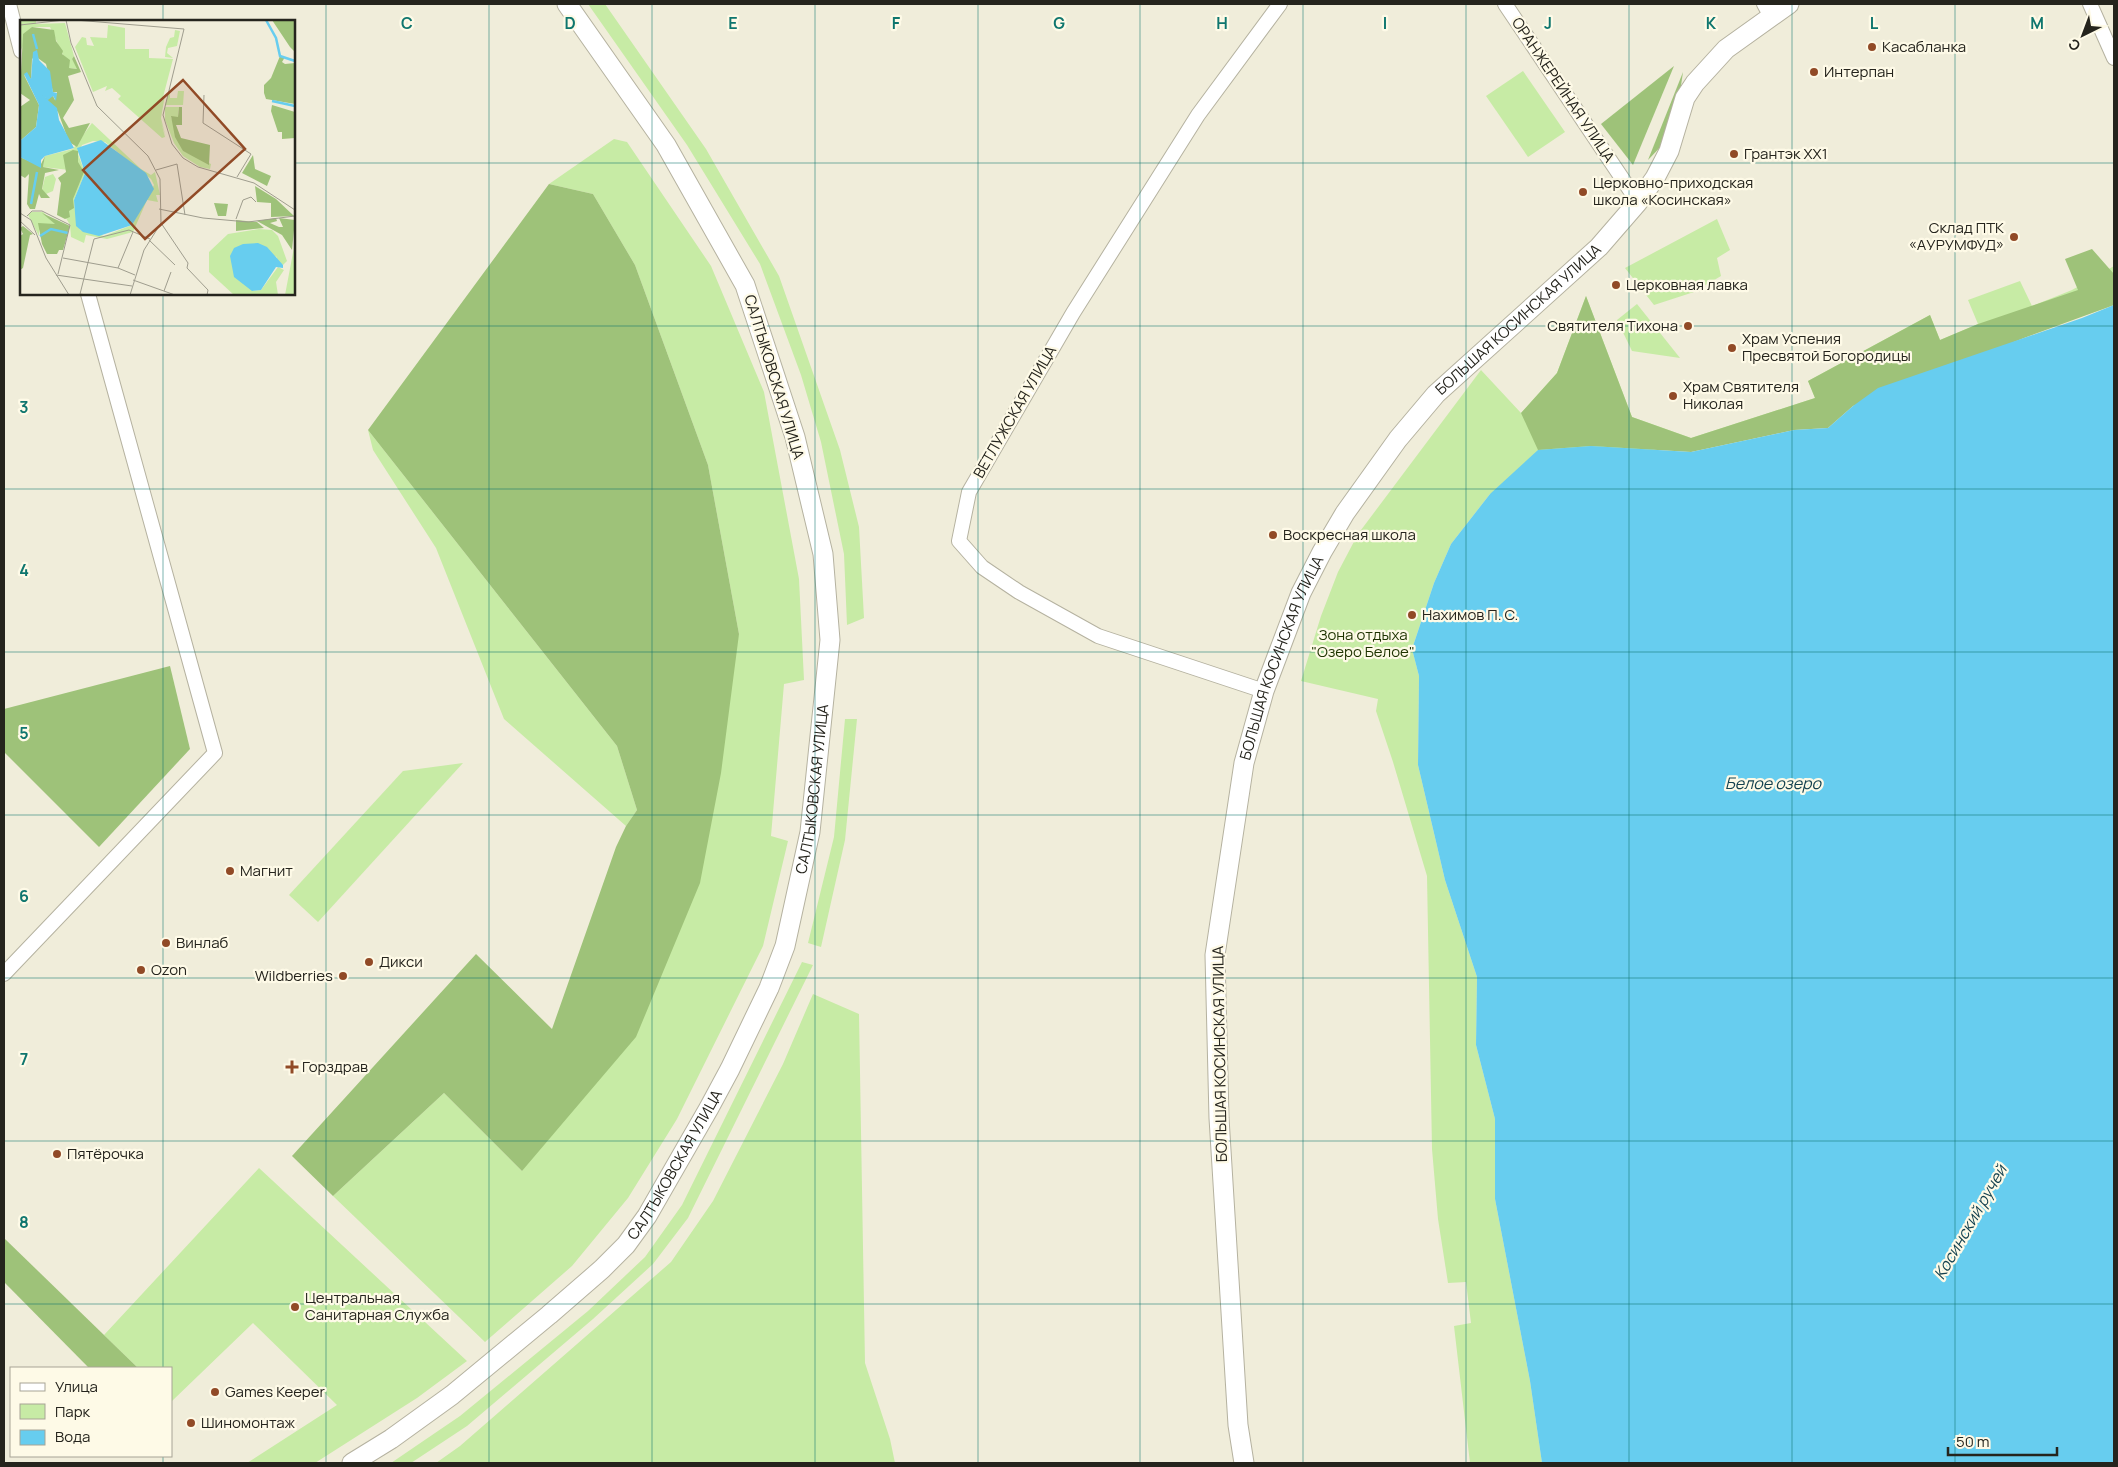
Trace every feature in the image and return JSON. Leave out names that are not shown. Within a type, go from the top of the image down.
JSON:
[{"type":"main road","name":"САЛТЫКОВСКАЯ УЛИЦА","points":[[352,1463],[391,1439],[486,1368],[602,1269],[626,1245],[651,1208],[709,1108],[769,988],[785,946],[810,832],[830,640],[823,554],[794,437],[745,285],[666,145],[567,4]]},
{"type":"main road","name":"БОЛЬШАЯ КОСИНСКАЯ УЛИЦА","points":[[1244,1463],[1238,1425],[1220,1128],[1215,955],[1244,763],[1264,691],[1301,593],[1322,552],[1356,496],[1398,439],[1436,394],[1599,247],[1638,202],[1663,164],[1685,98],[1695,83],[1726,49],[1767,10],[1789,4]]},
{"type":"street","points":[[10,4],[20,47]]},
{"type":"street","name":"ВЕТЛУЖСКАЯ УЛИЦА","points":[[1264,691],[1098,636],[1018,592],[982,567],[959,541],[969,492],[1073,313],[1198,115],[1280,4]]},
{"type":"street","name":"ОРАНЖЕРЕЙНАЯ УЛИЦА","points":[[1505,4],[1638,202]]},
{"type":"street","points":[[2090,4],[2114,58]]},
{"type":"street","points":[[4,974],[216,753],[88,295]]},
{"type":"green space","points":[[588,4],[605,4],[706,149],[779,276],[840,450],[859,527],[864,618],[847,625],[844,554],[821,442],[801,375],[760,264],[687,145]]},
{"type":"green space","points":[[1674,66],[1633,165],[1601,124]]},
{"type":"green space","points":[[1523,71],[1565,132],[1528,157],[1486,96]]},
{"type":"green space","points":[[1683,72],[1679,99],[1667,140],[1648,160]]},
{"type":"green space","points":[[614,139],[627,142],[711,266],[764,392],[799,579],[804,680],[784,684],[771,836],[788,841],[763,946],[677,1119],[628,1198],[572,1266],[485,1342],[333,1196],[444,1093],[522,1171],[739,634],[708,465],[635,265],[593,194],[549,184]]},
{"type":"green space","points":[[549,184],[593,194],[635,265],[708,465],[739,634],[721,773],[700,883],[636,1037],[522,1171],[444,1093],[333,1196],[292,1156],[476,954],[552,1029],[616,847],[626,826],[637,810],[617,746],[368,430]]},
{"type":"green space","points":[[1717,219],[1730,250],[1717,258],[1721,276],[1694,292],[1654,305],[1625,268]]},
{"type":"green space","points":[[2092,249],[2114,274],[2114,305],[2024,338],[1853,406],[1828,428],[1794,430],[1691,452],[1591,446],[1538,450],[1521,413],[1557,373],[1586,296],[1632,417],[1691,438],[1815,398],[1808,381],[1930,315],[1940,340],[1978,324],[2078,290],[2065,259]]},
{"type":"green space","name":"Зона отдыха \"Озеро Белое\"","points":[[2114,266],[2114,305],[1878,388],[1490,494],[1451,544],[1434,583],[1412,649],[1419,676],[1418,765],[1445,880],[1477,977],[1476,1045],[1495,1119],[1495,1199],[1530,1381],[1542,1463],[1470,1463],[1454,1326],[1471,1323],[1466,1282],[1448,1283],[1438,1219],[1432,1149],[1427,876],[1376,711],[1378,699],[1301,681],[1321,616],[1338,572],[1358,534],[1481,370],[1521,413],[1557,373],[1586,296],[1632,417],[1691,438],[1815,398],[1808,381],[1930,315],[1940,340],[1978,324],[1968,300],[2020,281],[2032,306],[2072,290]]},
{"type":"green space","points":[[1637,304],[1680,358],[1632,351],[1617,320]]},
{"type":"green space","points":[[368,430],[617,746],[637,810],[626,826],[504,719],[436,548],[373,450]]},
{"type":"green space","points":[[170,666],[190,749],[99,847],[4,752],[4,709]]},
{"type":"green space","points":[[845,719],[857,719],[845,840],[821,947],[808,943],[834,837]]},
{"type":"green space","points":[[463,763],[318,922],[289,895],[403,771]]},
{"type":"green space","points":[[802,962],[813,965],[688,1218],[653,1264],[593,1319],[467,1426],[411,1463],[391,1463],[460,1416],[588,1311],[645,1257],[682,1205]]},
{"type":"green space","points":[[813,994],[859,1014],[865,1363],[890,1439],[895,1463],[436,1463],[460,1446],[671,1262],[713,1201],[783,1064]]},
{"type":"green space","points":[[259,1168],[467,1361],[417,1398],[315,1463],[247,1463],[337,1405],[253,1323],[172,1401],[172,1367],[137,1367],[104,1335]]},
{"type":"green space","points":[[4,1238],[137,1367],[88,1367],[4,1282]]},
{"type":"water","name":"Белое озеро","points":[[2114,305],[2114,1463],[1542,1463],[1530,1381],[1495,1199],[1495,1119],[1476,1045],[1477,977],[1445,880],[1418,765],[1419,676],[1412,649],[1434,583],[1451,544],[1490,494],[1538,450],[1591,446],[1691,452],[1794,430],[1828,428],[1853,406],[1878,388],[2082,318]]},
{"type":"place","name":"Касабланка","points":[[1872,47]]},
{"type":"place","name":"Интерпан","points":[[1814,72]]},
{"type":"place","name":"Грантэк ХХ1","points":[[1734,154]]},
{"type":"place","name":"Церковно-приходская школа «Косинская»","points":[[1583,192]]},
{"type":"place","name":"Склад ПТК «АУРУМФУД»","points":[[2014,237]]},
{"type":"place","name":"Церковная лавка","points":[[1616,285]]},
{"type":"place","name":"Святителя Тихона","points":[[1688,326]]},
{"type":"place","name":"Храм Успения Пресвятой Богородицы","points":[[1732,348]]},
{"type":"place","name":"Храм Святителя Николая","points":[[1673,396]]},
{"type":"place","name":"Воскресная школа","points":[[1273,535]]},
{"type":"place","name":"Нахимов П. С.","points":[[1412,615]]},
{"type":"place","name":"Магнит","points":[[230,871]]},
{"type":"place","name":"Винлаб","points":[[166,943]]},
{"type":"place","name":"Дикси","points":[[369,962]]},
{"type":"place","name":"Ozon","points":[[141,970]]},
{"type":"place","name":"Wildberries","points":[[343,976]]},
{"type":"place","name":"Горздрав","points":[[292,1067]]},
{"type":"place","name":"Пятёрочка","points":[[57,1154]]},
{"type":"place","name":"Центральная Санитарная Служба","points":[[295,1307]]},
{"type":"place","name":"Games Keeper","points":[[215,1392]]},
{"type":"place","name":"Шиномонтаж","points":[[191,1423]]},
{"type":"water label","name":"Косинский ручей","points":[[1970,1222]]}]
